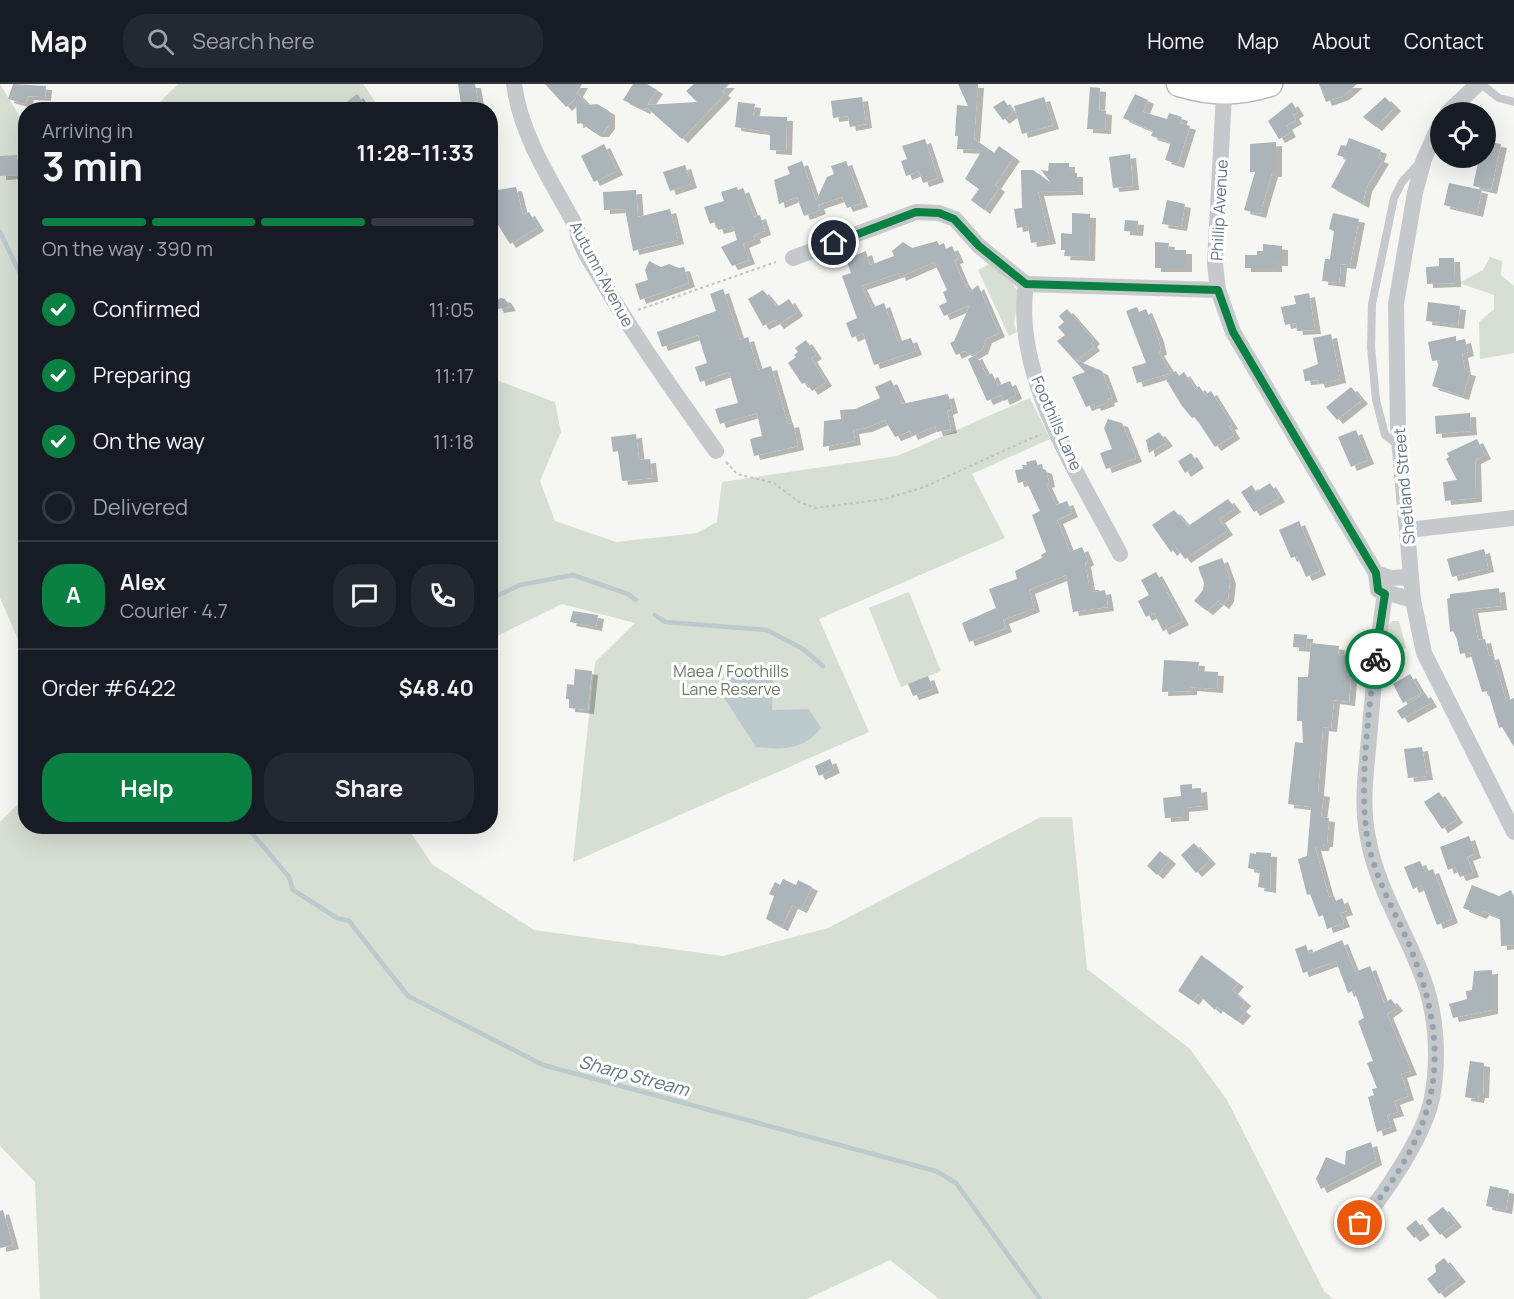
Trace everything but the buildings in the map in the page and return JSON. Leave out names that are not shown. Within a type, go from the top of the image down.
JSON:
[{"type":"main road","points":[[1179,84],[1224,94],[1244,92],[1270,84]]},
{"type":"street","name":"Autumn Avenue","points":[[514,84],[527,136],[577,228],[577,236],[633,332],[716,451]]},
{"type":"street","points":[[1459,102],[1480,84]]},
{"type":"street","name":"Phillip Avenue","points":[[1224,94],[1215,264],[1218,290],[1233,332],[1376,573],[1378,590],[1385,594]]},
{"type":"street","name":"Shetland Street","points":[[1430,146],[1415,193],[1396,304],[1400,447],[1413,600],[1424,653],[1514,832]]},
{"type":"street","points":[[785,260],[916,212],[939,213],[954,219],[979,246],[1026,284],[1218,290]]},
{"type":"street","name":"Foothills Lane","points":[[1026,284],[1022,310],[1026,336],[1041,393],[1120,554]]},
{"type":"street","points":[[1407,530],[1514,518]]},
{"type":"street","points":[[1376,573],[1390,578],[1411,577]]},
{"type":"street","points":[[1360,1223],[1383,1196],[1422,1125],[1432,1099],[1436,1042],[1425,983],[1375,870],[1367,836],[1365,780],[1375,663],[1385,594],[1413,600]]},
{"type":"lane","points":[[1480,84],[1499,98],[1514,102]]},
{"type":"lane","points":[[1400,447],[1385,435],[1376,400],[1371,347],[1372,304],[1394,198],[1402,182],[1424,159]]},
{"type":"path","points":[[638,310],[785,260]]},
{"type":"path","points":[[716,451],[737,474],[774,483],[798,502],[815,508],[885,499],[924,487],[1048,431]]},
{"type":"green space","points":[[0,84],[18,114],[18,639],[0,598]]},
{"type":"green space","points":[[178,84],[363,84],[375,102],[160,102]]},
{"type":"green space","points":[[1490,257],[1502,261],[1501,275],[1514,286],[1514,353],[1480,359],[1479,322],[1494,309],[1494,295],[1459,283],[1483,270]]},
{"type":"green space","points":[[989,264],[1008,278],[1019,293],[1014,323],[1017,332],[1009,336],[978,270]]},
{"type":"green space","name":"Maea / Foothills Lane Reserve","points":[[498,381],[555,402],[561,432],[540,481],[555,521],[616,542],[697,533],[717,522],[722,482],[897,456],[1030,398],[1050,439],[972,474],[1005,538],[819,619],[869,732],[573,862],[595,662],[635,623],[562,604],[498,636]]},
{"type":"green space","points":[[909,592],[941,671],[901,687],[869,608]]},
{"type":"green space","points":[[1392,621],[1399,621],[1406,648],[1387,654],[1388,626]]},
{"type":"green space","points":[[18,804],[18,834],[412,834],[432,864],[534,930],[723,956],[828,928],[1041,817],[1072,817],[1087,969],[1190,1049],[1227,1100],[1324,1291],[1333,1299],[939,1299],[890,1260],[807,1299],[40,1299],[35,1182],[0,1146],[0,822]]},
{"type":"shaded area","points":[[745,670],[758,670],[773,677],[772,710],[809,709],[821,728],[807,741],[792,747],[756,747],[721,693],[724,682]]},
{"type":"waterway","name":"Sharp Stream","points":[[0,232],[18,269]]},
{"type":"waterway","points":[[498,595],[520,585],[573,575],[628,594],[636,600]]},
{"type":"waterway","points":[[655,615],[665,622],[767,630],[803,649],[823,666]]},
{"type":"waterway","name":"Sharp Stream","points":[[253,834],[289,877],[293,890],[337,918],[349,921],[408,996],[543,1065],[936,1171],[956,1183],[1040,1299]]},
{"type":"way so far","points":[[1360,1223],[1383,1196],[1422,1125],[1432,1099],[1436,1042],[1432,1009],[1425,983],[1375,870],[1367,836],[1365,780],[1375,659]]},
{"type":"route","points":[[834,243],[916,212],[939,213],[954,219],[979,246],[1026,284],[1218,290],[1233,332],[1376,573],[1378,590],[1385,594],[1375,659]]}]
